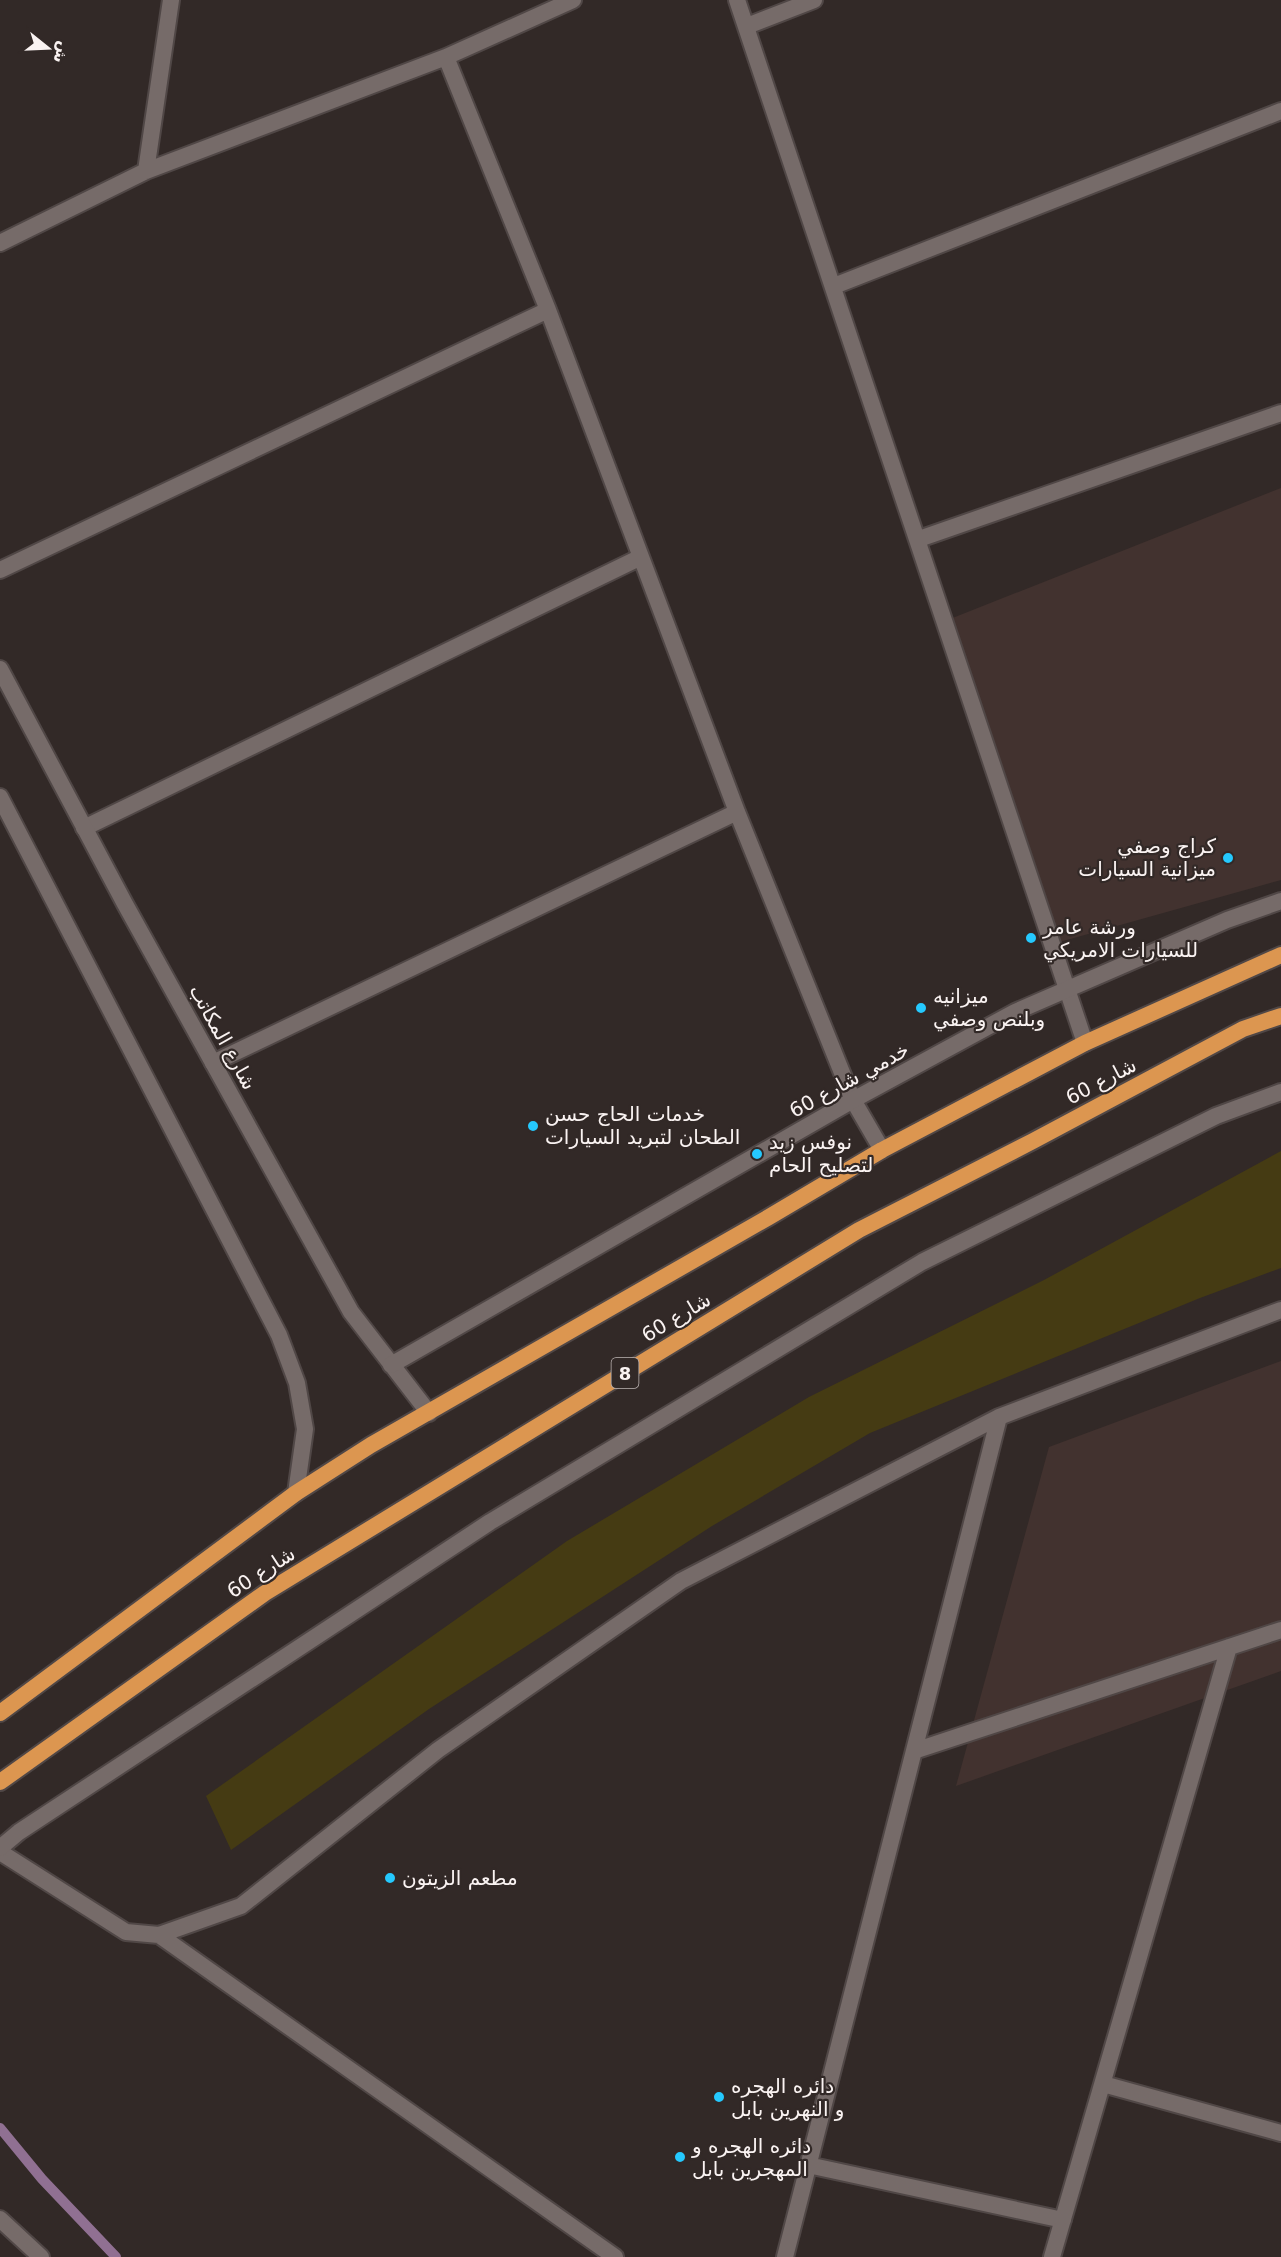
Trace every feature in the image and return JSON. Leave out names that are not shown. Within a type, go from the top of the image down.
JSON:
[{"type":"highway","name":"شارع 60","points":[[0,1713],[296,1493],[371,1445],[882,1150],[1085,1043],[1281,955]]},
{"type":"highway","name":"شارع 60","points":[[0,1782],[265,1593],[859,1230],[1033,1141],[1243,1029],[1281,1016]]},
{"type":"street","points":[[146,171],[171,0]]},
{"type":"street","points":[[0,243],[146,171],[446,57],[573,0]]},
{"type":"street","points":[[737,0],[919,539],[1085,1043]]},
{"type":"street","points":[[747,26],[814,0]]},
{"type":"street","points":[[446,57],[548,310],[737,812],[853,1100],[882,1150]]},
{"type":"street","points":[[834,286],[1281,111]]},
{"type":"street","points":[[0,570],[548,310]]},
{"type":"street","points":[[919,539],[1281,412]]},
{"type":"street","points":[[84,828],[641,557]]},
{"type":"street","name":"شارع المکاتب","points":[[0,669],[84,828],[351,1312],[429,1413]]},
{"type":"street","points":[[0,797],[279,1335],[297,1383],[305,1429],[296,1493]]},
{"type":"street","points":[[213,1064],[737,812]]},
{"type":"street","name":"خدمي شارع 60","points":[[391,1365],[853,1100],[1015,1012],[1227,920],[1281,901]]},
{"type":"street","points":[[1281,1092],[1216,1116],[922,1262],[490,1522],[20,1832],[0,1850],[126,1932],[159,1935],[241,1906],[438,1750],[681,1581],[999,1417],[1281,1310]]},
{"type":"street","points":[[785,2257],[999,1417]]},
{"type":"street","points":[[914,1751],[1281,1630]]},
{"type":"street","points":[[1052,2257],[1229,1647]]},
{"type":"street","points":[[159,1935],[615,2257]]},
{"type":"street","points":[[1104,2084],[1281,2133]]},
{"type":"street","points":[[808,2165],[1063,2220]]},
{"type":"street","points":[[0,2219],[41,2257]]},
{"type":"shaded area","points":[[1281,488],[1281,880],[1056,943],[945,621]]},
{"type":"shaded area","points":[[1281,1151],[1281,1268],[1200,1298],[870,1433],[712,1526],[429,1709],[231,1850],[206,1796],[567,1541],[809,1397],[1044,1280]]},
{"type":"shaded area","points":[[1281,1361],[1281,1671],[956,1786],[1049,1447]]},
{"type":"waterway","points":[[0,2128],[42,2179],[116,2257]]},
{"type":"place","name":"كراج وصفي ميزانية السيارات","points":[[1228,858]]},
{"type":"place","name":"ورشة عامر للسيارات الامريكي","points":[[1031,938]]},
{"type":"place","name":"ميزانيه وبلنص وصفي","points":[[921,1008]]},
{"type":"place","name":"خدمات الحاج حسن الطحان لتبريد السيارات","points":[[533,1126]]},
{"type":"place","name":"نوفس زيد لتصليح الحام","points":[[757,1154]]},
{"type":"place","name":"مطعم الزيتون","points":[[390,1878]]},
{"type":"place","name":"دائره الهجره و النهرين بابل","points":[[719,2097]]},
{"type":"place","name":"دائره الهجره و المهجرين بابل","points":[[680,2157]]}]
